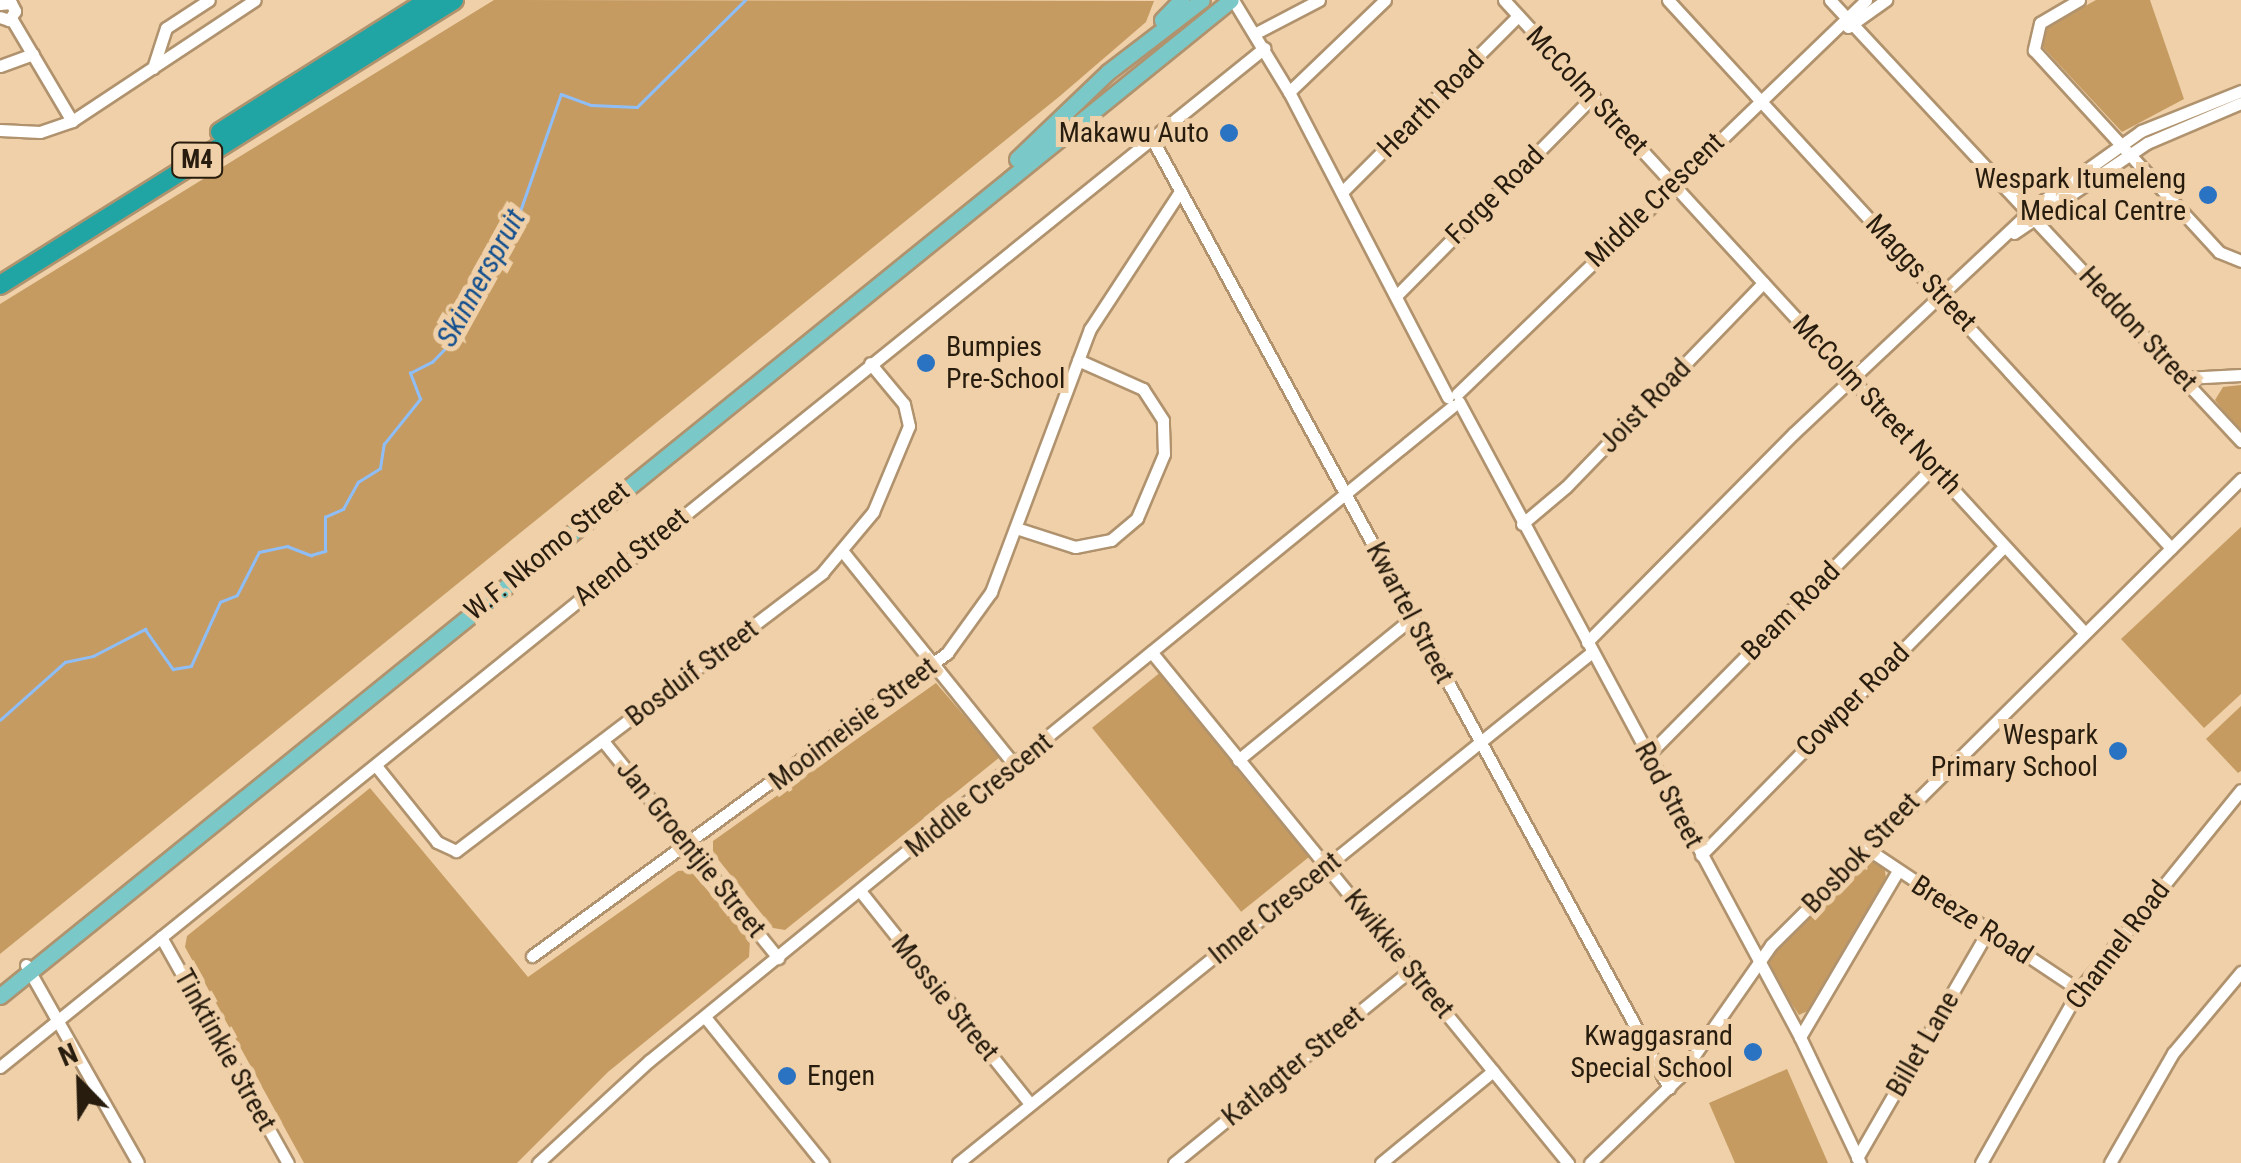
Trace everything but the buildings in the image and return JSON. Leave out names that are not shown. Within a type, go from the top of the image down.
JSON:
[{"type":"highway","name":"M4","points":[[0,272],[429,0]]},
{"type":"highway","name":"M4","points":[[0,285],[454,0]]},
{"type":"main road","points":[[1108,72],[1180,0]]},
{"type":"main road","name":"W.F. Nkomo Street","points":[[942,232],[1108,72],[1202,0]]},
{"type":"main road","name":"W.F. Nkomo Street","points":[[0,986],[152,872],[1232,0]]},
{"type":"main road","name":"W.F. Nkomo Street","points":[[0,996],[28,968]]},
{"type":"street","points":[[29,0],[8,9],[72,121]]},
{"type":"street","points":[[152,68],[166,28],[209,0]]},
{"type":"street","points":[[0,130],[40,132],[72,121],[255,0]]},
{"type":"street","name":"Rod Street","points":[[1232,0],[1289,92],[1590,647],[1800,1038],[1859,1160]]},
{"type":"street","points":[[1256,34],[1319,0]]},
{"type":"street","points":[[1289,92],[1384,0]]},
{"type":"street","name":"McColm Street","points":[[1504,0],[1671,182]]},
{"type":"street","name":"Maggs Street","points":[[1668,0],[1942,294],[2171,548]]},
{"type":"street","name":"Heddon Street","points":[[1830,0],[2241,441]]},
{"type":"street","points":[[2079,0],[2044,19],[2031,40],[2117,144],[2219,252],[2241,261]]},
{"type":"street","points":[[1864,38],[1876,3]]},
{"type":"street","name":"Middle Crescent","points":[[538,1163],[589,1112],[1425,432],[1671,182],[1835,32],[1876,3]]},
{"type":"street","name":"Hearth Road","points":[[1342,192],[1518,16]]},
{"type":"street","name":"Arend Street","points":[[0,1067],[377,767],[870,363],[1264,48]]},
{"type":"street","points":[[0,66],[32,54]]},
{"type":"street","name":"Inner Crescent","points":[[2033,218],[2117,144],[2241,91]]},
{"type":"street","name":"Forge Road","points":[[1398,294],[1593,96]]},
{"type":"street","name":"Inner Crescent","points":[[958,1163],[1328,866],[1590,647],[1854,376],[2006,238],[2127,154],[2241,103]]},
{"type":"street","name":"Kwartel Street","points":[[1151,137],[1669,1088]]},
{"type":"street","name":"McColm Street North","points":[[1671,182],[1854,376],[2082,630]]},
{"type":"street","name":"Mooimeisie Street","points":[[532,956],[933,666],[986,601],[1098,314],[1180,194]]},
{"type":"street","name":"Joist Road","points":[[1522,524],[1566,487],[1763,283]]},
{"type":"street","points":[[1016,528],[1075,546],[1111,540],[1137,518],[1164,454],[1165,426],[1143,389],[1078,360]]},
{"type":"street","name":"Bosduif Street","points":[[377,767],[437,842],[456,851],[844,553],[890,478],[908,426],[904,404],[870,363]]},
{"type":"street","points":[[2185,378],[2241,375]]},
{"type":"street","name":"Beam Road","points":[[1648,755],[1934,466]]},
{"type":"street","name":"Bosbok Street","points":[[1590,1163],[1669,1088],[1760,963],[1866,848],[2082,630],[2241,478]]},
{"type":"street","name":"Cowper Road","points":[[1701,855],[2005,546]]},
{"type":"street","points":[[844,553],[1016,766]]},
{"type":"street","points":[[1238,760],[1412,618]]},
{"type":"street","name":"Kwikkie Street","points":[[1153,654],[1568,1163]]},
{"type":"street","name":"Jan Groentjie Street","points":[[603,741],[778,958]]},
{"type":"street","name":"Channel Road","points":[[1981,1163],[2080,990],[2240,793]]},
{"type":"street","name":"Breeze Road","points":[[1866,848],[2080,990]]},
{"type":"street","points":[[1800,1038],[1898,872]]},
{"type":"street","name":"Mossie Street","points":[[860,892],[1030,1104]]},
{"type":"street","name":"Billet Lane","points":[[1859,1160],[1988,931]]},
{"type":"street","name":"Tinktinkie Street","points":[[162,937],[288,1163]]},
{"type":"street","points":[[28,968],[138,1163]]},
{"type":"street","name":"Katlagter Street","points":[[1174,1163],[1412,970]]},
{"type":"street","points":[[2110,1163],[2173,1053],[2241,972]]},
{"type":"street","points":[[705,1017],[823,1163]]},
{"type":"street","points":[[1380,1163],[1494,1072]]},
{"type":"shaded area","points":[[494,0],[1154,1],[1146,22],[1060,96],[0,954],[0,304]]},
{"type":"shaded area","points":[[2096,0],[2150,0],[2184,99],[2122,132],[2038,42],[2046,28]]},
{"type":"shaded area","points":[[2241,385],[2241,434],[2215,400],[2223,387]]},
{"type":"shaded area","points":[[2241,527],[2241,694],[2204,728],[2121,639]]},
{"type":"shaded area","points":[[1162,671],[1311,855],[1241,912],[1092,728]]},
{"type":"shaded area","points":[[936,683],[1000,757],[785,930],[773,928],[713,853],[713,841]]},
{"type":"shaded area","points":[[2241,706],[2241,771],[2238,773],[2206,739]]},
{"type":"shaded area","points":[[370,788],[528,977],[678,871],[690,870],[750,940],[749,957],[608,1072],[517,1163],[304,1163],[185,947],[187,936]]},
{"type":"shaded area","points":[[1867,859],[1884,865],[1887,884],[1814,1008],[1799,1015],[1770,971],[1770,957]]},
{"type":"shaded area","points":[[1787,1069],[1828,1163],[1735,1163],[1709,1103]]},
{"type":"waterway","name":"Skinnerspruit","points":[[0,720],[65,662],[93,656],[145,629],[173,669],[191,666],[220,602],[237,595],[259,552],[287,546],[311,555],[325,551],[325,517],[343,509],[358,482],[380,468],[384,444],[420,399],[410,373],[432,362],[454,339],[517,220],[561,94],[591,105],[637,107],[745,0]]},
{"type":"place","name":"Makawu Auto","points":[[1229,133]]},
{"type":"place","name":"Wespark Itumeleng Medical Centre","points":[[2208,195]]},
{"type":"place","name":"Bumpies Pre-School","points":[[926,363]]},
{"type":"place","name":"Wespark Primary School","points":[[2118,751]]},
{"type":"place","name":"Kwaggasrand Special School","points":[[1753,1052]]},
{"type":"place","name":"Engen","points":[[787,1076]]}]
